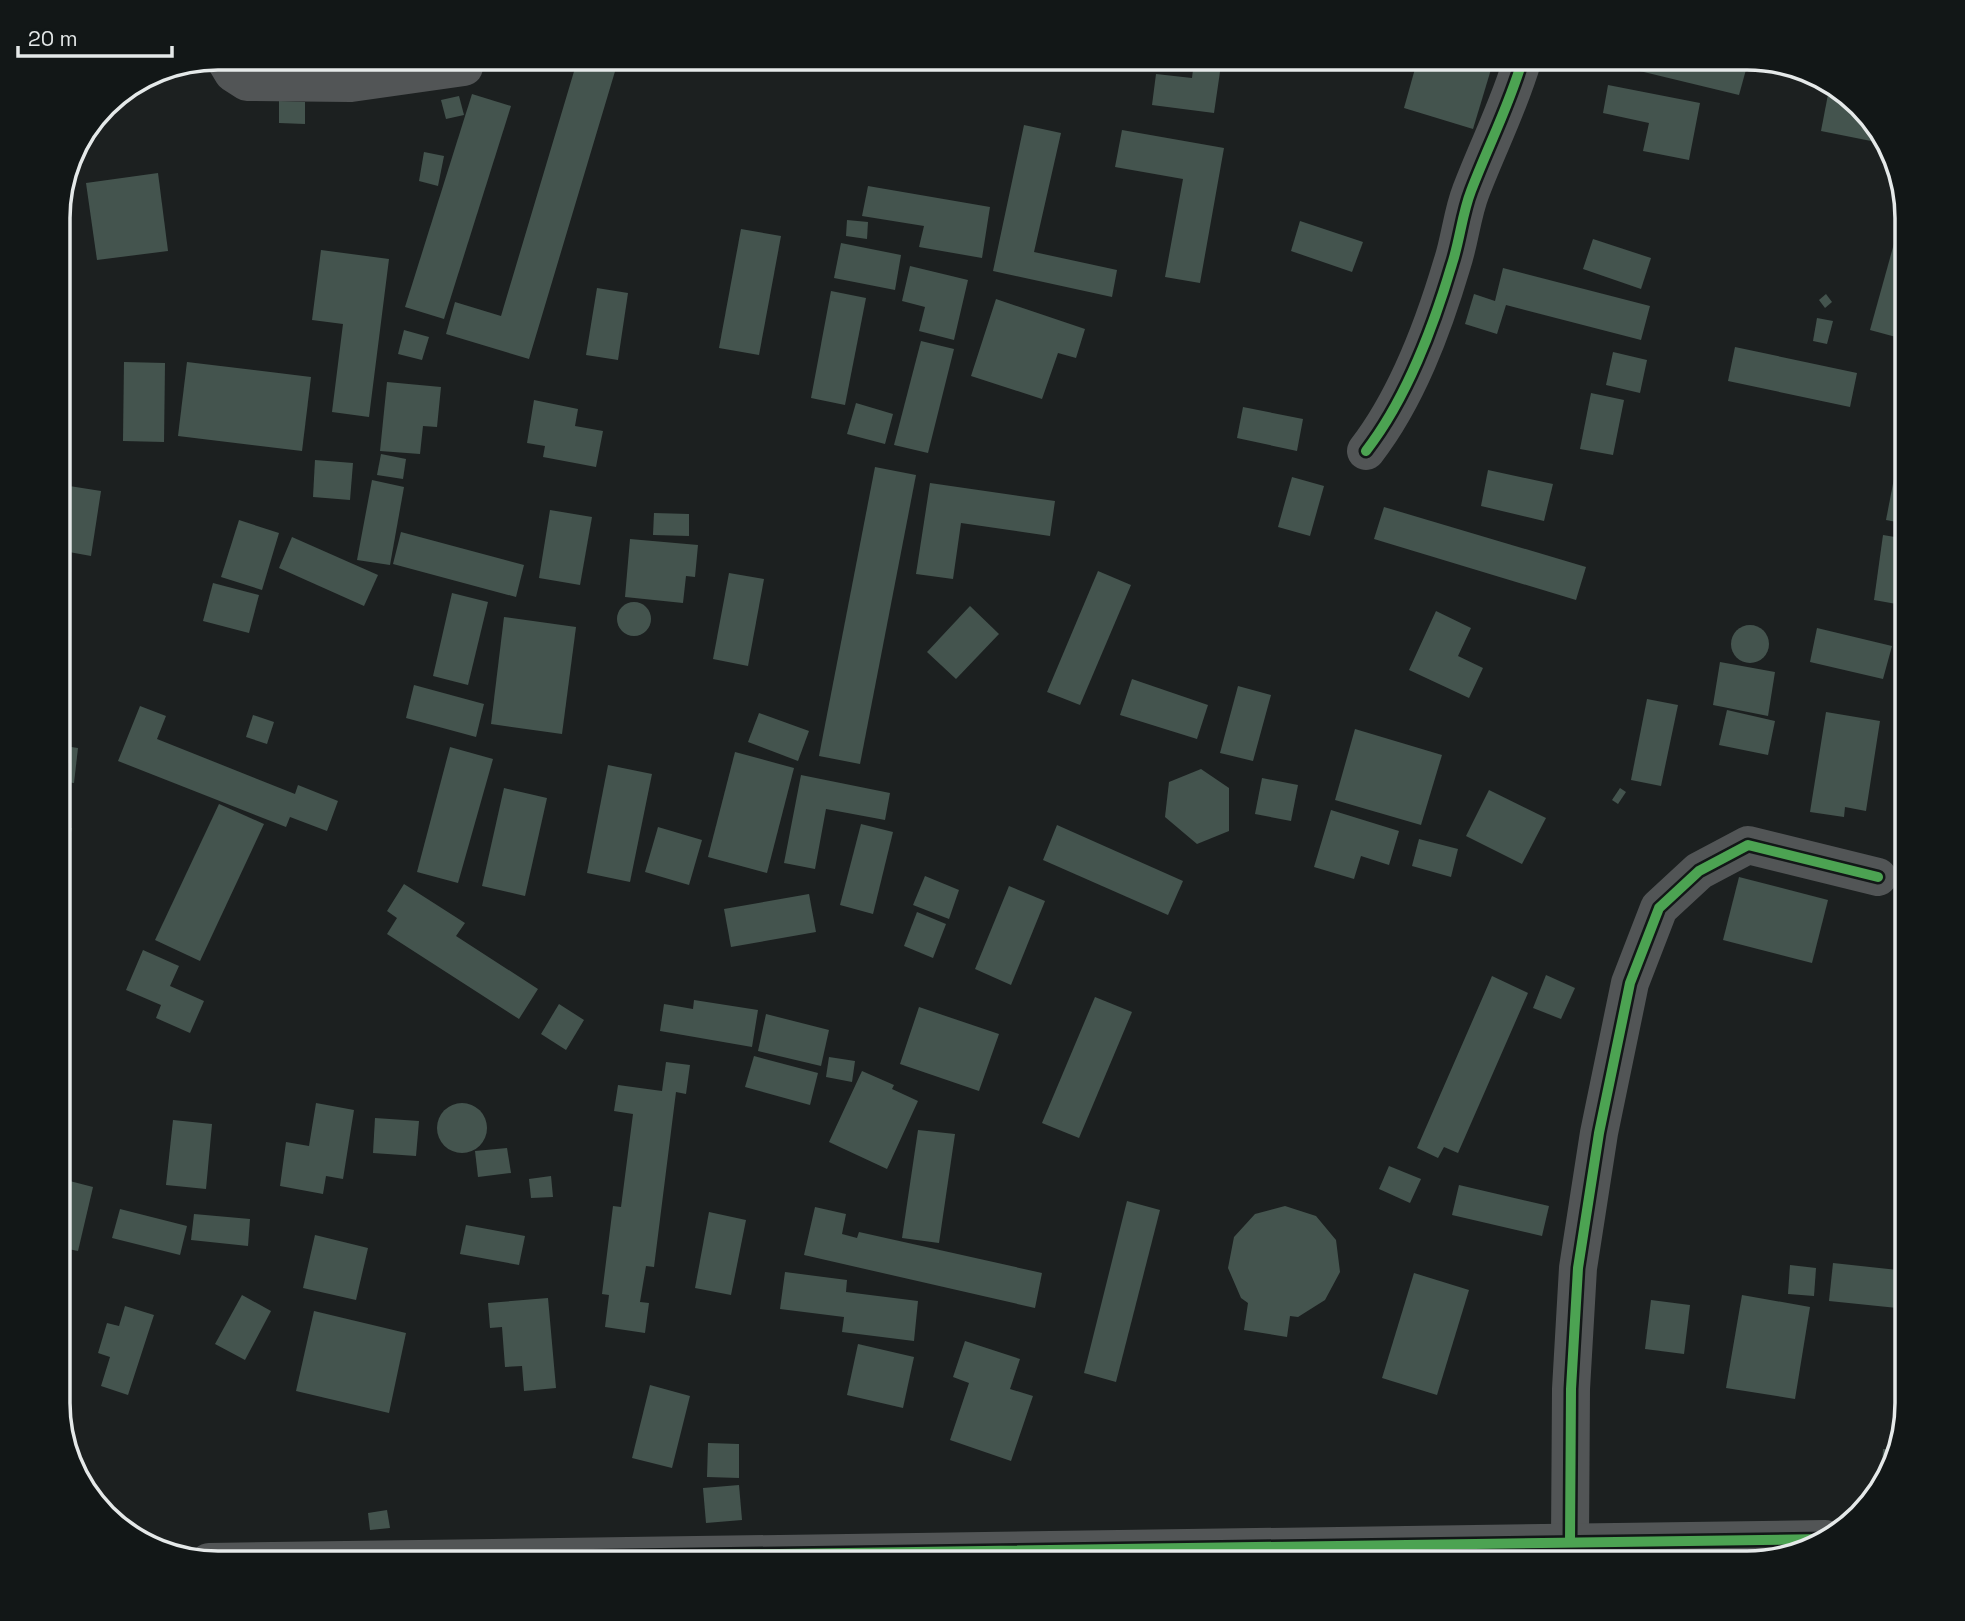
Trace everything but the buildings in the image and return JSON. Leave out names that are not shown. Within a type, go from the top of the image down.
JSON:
[{"type":"street","points":[[231,70],[247,82],[351,83],[443,70]]},
{"type":"street","points":[[1366,452],[1386,426],[1417,361],[1452,264],[1469,194],[1514,91],[1520,70]]},
{"type":"street","points":[[1570,1542],[1571,1389],[1578,1268],[1599,1133],[1630,983],[1660,908],[1699,871],[1748,845],[1878,877]]},
{"type":"street","points":[[1058,1551],[1804,1539]]},
{"type":"cycle path","points":[[1366,451],[1394,408],[1417,362],[1445,288],[1468,200],[1519,70]]},
{"type":"cycle path","points":[[1570,1542],[1571,1389],[1578,1268],[1599,1133],[1630,983],[1659,908],[1699,871],[1748,845],[1878,877]]},
{"type":"cycle path","points":[[982,1551],[1804,1539]]}]
